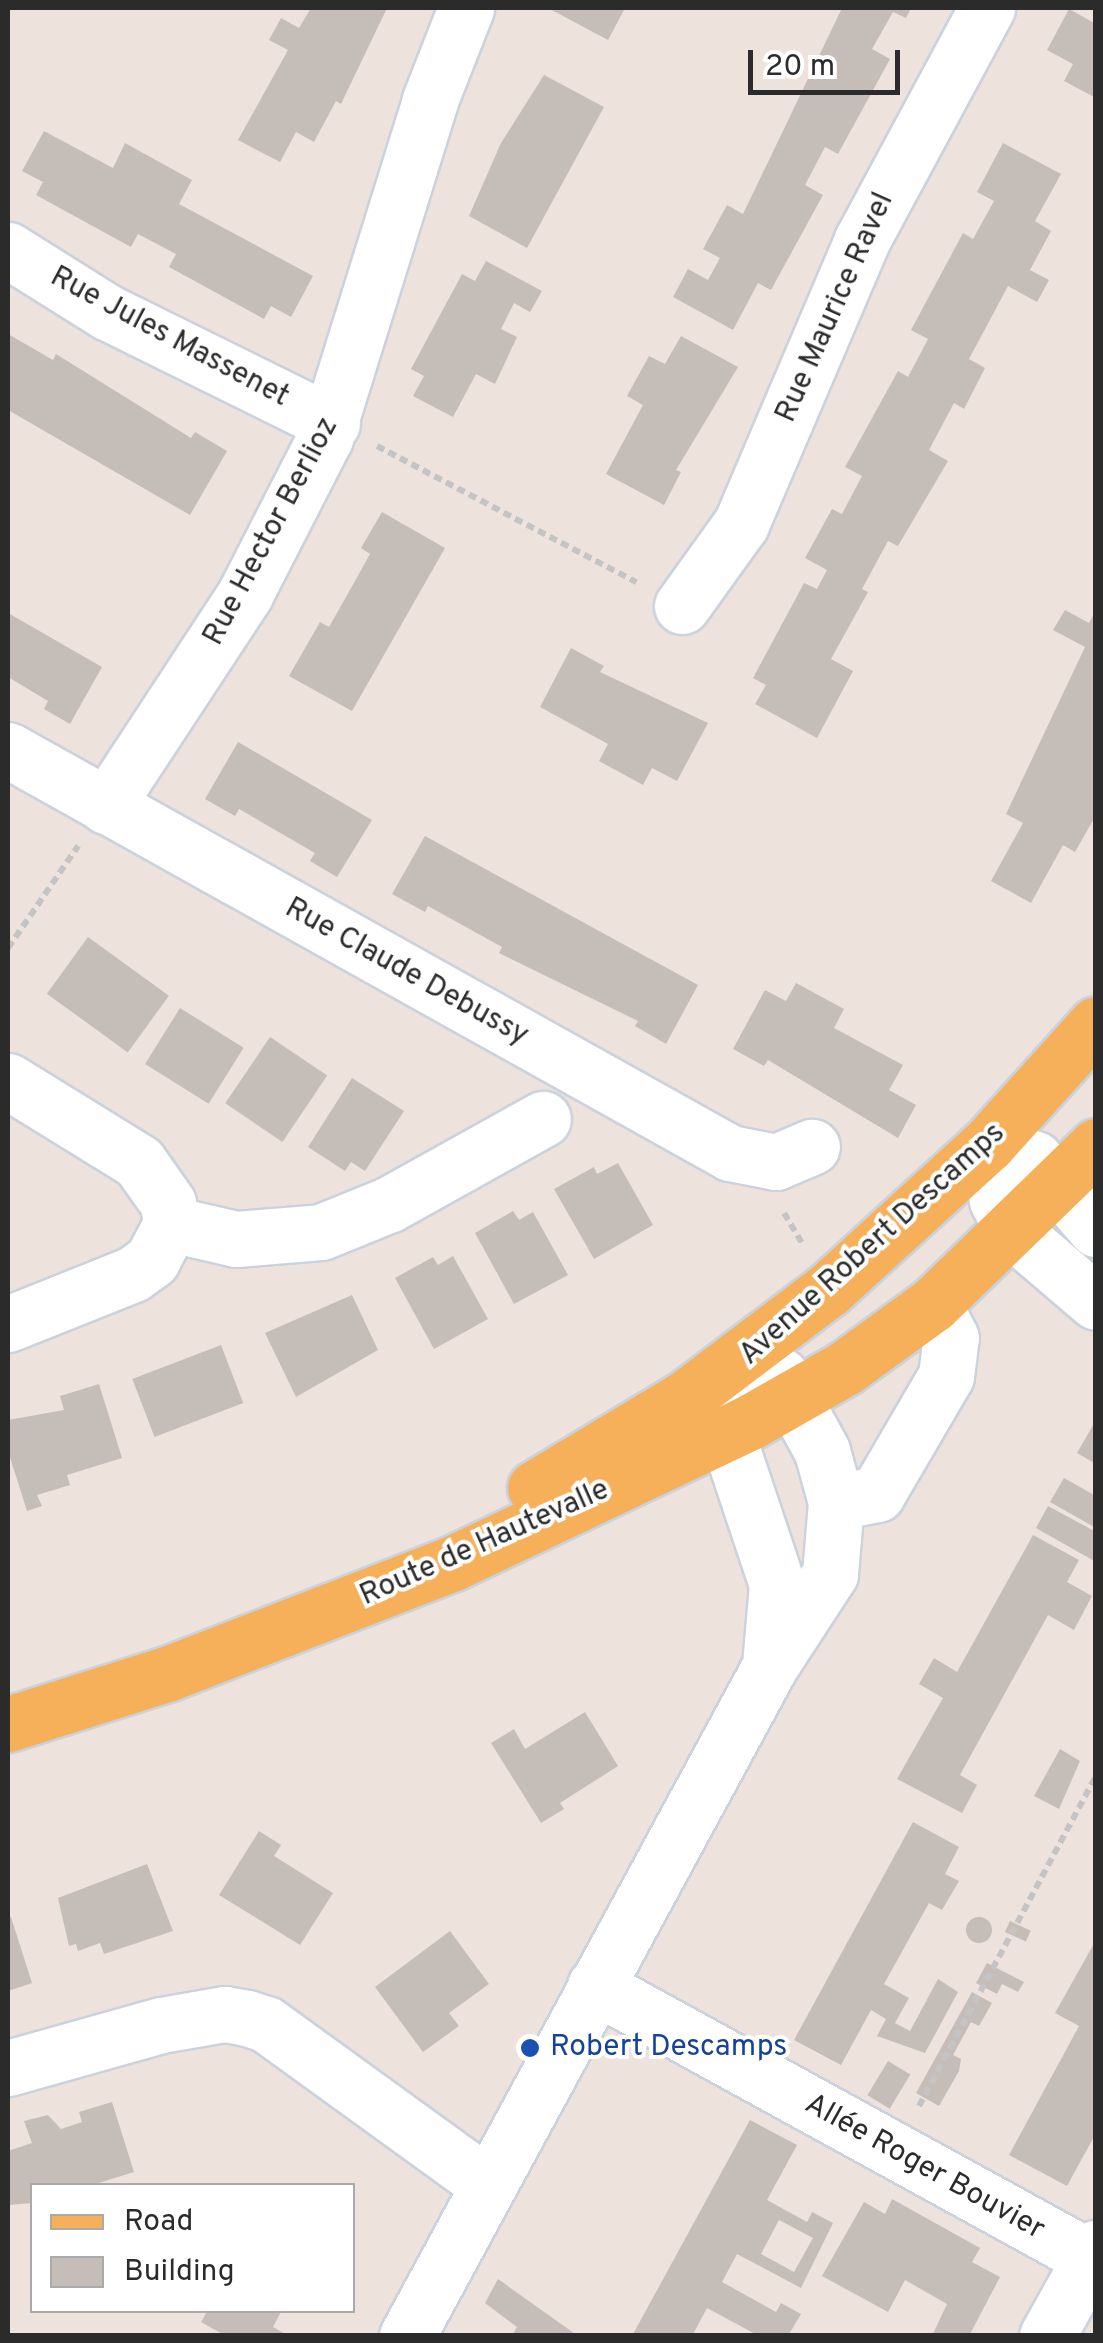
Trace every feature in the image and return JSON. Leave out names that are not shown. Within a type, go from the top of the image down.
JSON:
[{"type":"main road","name":"Avenue Robert Descamps","points":[[738,1360],[828,1290],[988,1144],[1096,1024]]},
{"type":"main road","name":"Avenue Robert Descamps","points":[[796,1397],[933,1304],[1013,1232],[1078,1165]]},
{"type":"main road","name":"Route de Hautevalle","points":[[167,1674],[561,1474],[738,1360]]},
{"type":"main road","name":"Route de Hautevalle","points":[[8,1724],[167,1674],[453,1563],[796,1397]]},
{"type":"street","name":"Rue Hector Berlioz","points":[[106,806],[246,594],[332,422],[430,100],[466,8]]},
{"type":"street","name":"Rue Maurice Ravel","points":[[682,606],[741,524],[862,240],[988,8]]},
{"type":"street","name":"Rue Jules Massenet","points":[[8,250],[106,312],[332,422]]},
{"type":"street","name":"Rue Claude Debussy","points":[[8,750],[718,1147],[794,1154]]},
{"type":"street","points":[[8,1081],[139,1162],[168,1202],[172,1224],[152,1260],[132,1274],[8,1324]]},
{"type":"street","points":[[172,1224],[236,1239],[322,1232],[390,1204],[543,1119]]},
{"type":"street","points":[[1096,1229],[1078,1165],[988,1144],[998,1200],[1013,1232],[1096,1302]]},
{"type":"street","points":[[836,1502],[876,1494],[946,1376],[951,1338],[933,1304]]},
{"type":"street","points":[[738,1360],[774,1370],[796,1397]]},
{"type":"street","name":"Avenue Robert Descamps","points":[[738,1360],[721,1406],[726,1434],[777,1584],[770,1666]]},
{"type":"street","name":"Avenue Robert Descamps","points":[[406,2336],[770,1666],[830,1574],[836,1502],[828,1466],[796,1397]]},
{"type":"street","name":"Allée Roger Bouvier","points":[[595,1986],[1094,2256]]},
{"type":"street","points":[[8,2068],[161,2025],[225,2014],[247,2018],[266,2024],[487,2184]]},
{"type":"street","points":[[1047,2336],[1094,2256]]},
{"type":"path","points":[[332,422],[682,606]]},
{"type":"path","points":[[8,948],[106,806]]},
{"type":"path","points":[[794,1154],[780,1206],[828,1290]]},
{"type":"path","points":[[894,2151],[1096,1776]]},
{"type":"building","points":[[311,8],[387,8],[341,104],[336,101],[314,142],[296,132],[280,162],[238,140],[288,50],[269,40],[281,18],[299,28]]},
{"type":"building","points":[[548,8],[625,8],[608,40]]},
{"type":"building","points":[[842,8],[911,8],[906,18],[893,12],[872,49],[890,59],[838,154],[825,147],[805,185],[823,195],[771,290],[758,283],[733,330],[673,297],[688,269],[708,280],[720,258],[703,249],[727,205],[743,214]]},
{"type":"building","points":[[1069,9],[1096,24],[1096,98],[1064,81],[1073,64],[1047,50]]},
{"type":"building","points":[[544,75],[604,107],[527,248],[469,216],[501,143]]},
{"type":"building","points":[[44,131],[113,168],[125,143],[192,180],[179,204],[313,276],[291,317],[271,306],[264,319],[169,267],[176,254],[138,234],[131,247],[36,195],[43,182],[22,171]]},
{"type":"building","points":[[1003,143],[1061,174],[1035,221],[1051,231],[1030,270],[1049,280],[1037,302],[1008,286],[969,359],[985,368],[964,409],[954,403],[929,450],[948,461],[898,546],[888,541],[862,589],[868,592],[831,659],[853,671],[817,738],[755,704],[766,685],[753,678],[804,583],[817,589],[827,570],[805,558],[832,509],[842,514],[862,476],[845,467],[898,371],[908,377],[928,339],[911,330],[963,233],[973,239],[994,201],[977,192]]},
{"type":"building","points":[[486,261],[542,291],[530,312],[514,303],[501,329],[517,337],[495,384],[476,374],[453,417],[413,396],[424,376],[411,369],[462,274],[475,281]]},
{"type":"building","points":[[8,334],[53,360],[56,354],[191,438],[195,432],[227,451],[190,515],[8,410]]},
{"type":"building","points":[[681,336],[738,367],[676,470],[681,472],[664,505],[606,474],[643,405],[627,396],[649,356],[665,364]]},
{"type":"building","points":[[382,512],[445,548],[352,711],[289,676],[320,622],[329,627],[370,554],[361,548]]},
{"type":"building","points":[[1065,610],[1089,623],[1096,610],[1096,815],[1075,852],[1063,845],[1031,903],[991,881],[1023,823],[1006,814],[1085,647],[1053,630]]},
{"type":"building","points":[[8,613],[102,667],[70,724],[44,709],[48,701],[8,677]]},
{"type":"building","points":[[571,648],[604,666],[600,672],[708,723],[677,781],[652,768],[643,785],[599,761],[608,744],[540,707]]},
{"type":"building","points":[[238,742],[372,820],[337,877],[310,861],[315,853],[239,809],[235,816],[205,799]]},
{"type":"building","points":[[425,836],[698,985],[666,1044],[635,1026],[638,1021],[499,953],[502,947],[428,906],[425,912],[392,894]]},
{"type":"building","points":[[88,937],[169,996],[128,1052],[47,994]]},
{"type":"building","points":[[796,983],[844,1009],[834,1028],[903,1065],[889,1090],[916,1105],[898,1138],[768,1060],[764,1066],[733,1049],[765,990],[786,1001]]},
{"type":"building","points":[[180,1008],[244,1048],[209,1104],[145,1064]]},
{"type":"building","points":[[270,1037],[327,1076],[282,1142],[225,1103]]},
{"type":"building","points":[[352,1078],[404,1111],[365,1171],[351,1162],[345,1171],[308,1147]]},
{"type":"building","points":[[618,1163],[653,1225],[594,1259],[554,1189],[594,1167],[597,1174]]},
{"type":"building","points":[[513,1211],[519,1220],[533,1212],[568,1275],[514,1304],[475,1233]]},
{"type":"building","points":[[453,1256],[488,1319],[434,1349],[395,1278],[433,1257],[438,1265]]},
{"type":"building","points":[[352,1295],[378,1350],[296,1397],[265,1333]]},
{"type":"building","points":[[221,1345],[243,1403],[155,1437],[132,1379]]},
{"type":"building","points":[[99,1384],[122,1458],[67,1475],[70,1485],[37,1495],[42,1506],[27,1511],[8,1451],[8,1420],[64,1410],[60,1396]]},
{"type":"building","points":[[1096,1420],[1096,1464],[1077,1453]]},
{"type":"building","points":[[1064,1478],[1096,1496],[1096,1528],[1050,1502]]},
{"type":"building","points":[[1048,1506],[1096,1532],[1096,1562],[1036,1528]]},
{"type":"building","points":[[1033,1535],[1079,1560],[1067,1582],[1092,1596],[1074,1630],[1048,1615],[960,1775],[977,1785],[962,1813],[897,1779],[943,1698],[919,1684],[934,1658],[957,1672]]},
{"type":"building","points":[[585,1712],[618,1766],[560,1803],[564,1809],[541,1823],[491,1743],[514,1729],[525,1749]]},
{"type":"building","points":[[1060,1749],[1080,1761],[1059,1809],[1034,1796]]},
{"type":"building","points":[[913,1822],[959,1847],[945,1874],[959,1881],[942,1910],[929,1903],[884,1984],[909,1998],[895,2023],[910,2031],[938,1979],[958,1992],[925,2053],[877,2036],[886,2019],[871,2010],[841,2065],[794,2040]]},
{"type":"building","points":[[259,1831],[281,1845],[274,1856],[333,1893],[300,1945],[219,1895]]},
{"type":"building","points":[[147,1864],[173,1931],[104,1954],[100,1943],[78,1951],[76,1944],[69,1946],[58,1898]]},
{"type":"building","points":[[11,1917],[32,1983],[8,1991],[8,1918]]},
{"type":"building","points":[[979,1917],[988,1921],[992,1930],[988,1939],[979,1943],[970,1939],[966,1930],[970,1921]]},
{"type":"building","points":[[1010,1921],[1031,1931],[1026,1942],[1005,1932]]},
{"type":"building","points":[[450,1931],[489,1984],[449,2013],[459,2026],[423,2052],[375,1987]]},
{"type":"building","points":[[1096,1940],[1096,2133],[1067,2186],[1009,2155],[1079,2026],[1055,2013]]},
{"type":"building","points":[[987,1963],[1024,1982],[1018,1992],[1002,1984],[997,1994],[976,1983]]},
{"type":"building","points":[[972,1992],[992,2003],[979,2026],[971,2022],[953,2055],[961,2059],[959,2071],[939,2106],[916,2093]]},
{"type":"building","points":[[888,2061],[910,2074],[890,2109],[867,2095]]},
{"type":"building","points":[[112,2102],[134,2172],[99,2183],[30,2183],[30,2203],[8,2205],[8,2151],[32,2143],[24,2121],[48,2115],[61,2129],[82,2122],[79,2112]]},
{"type":"building","points":[[750,2120],[797,2145],[767,2200],[807,2222],[812,2212],[833,2223],[801,2288],[737,2254],[722,2282],[776,2312],[781,2303],[801,2314],[788,2336],[759,2336],[707,2308],[692,2336],[632,2336]],"holes":[[[779,2220],[813,2238],[794,2272],[761,2254]]]},
{"type":"building","points":[[892,2199],[980,2248],[972,2262],[1000,2277],[969,2336],[932,2336],[947,2304],[905,2280],[888,2312],[822,2276],[864,2202],[885,2214]]},
{"type":"building","points":[[498,2279],[578,2336],[512,2336],[517,2327],[485,2303]]},
{"type":"building","points":[[206,2313],[280,2313],[273,2327],[289,2336],[226,2336],[201,2322]]},
{"type":"place","name":"Robert Descamps","points":[[530,2048]]}]
